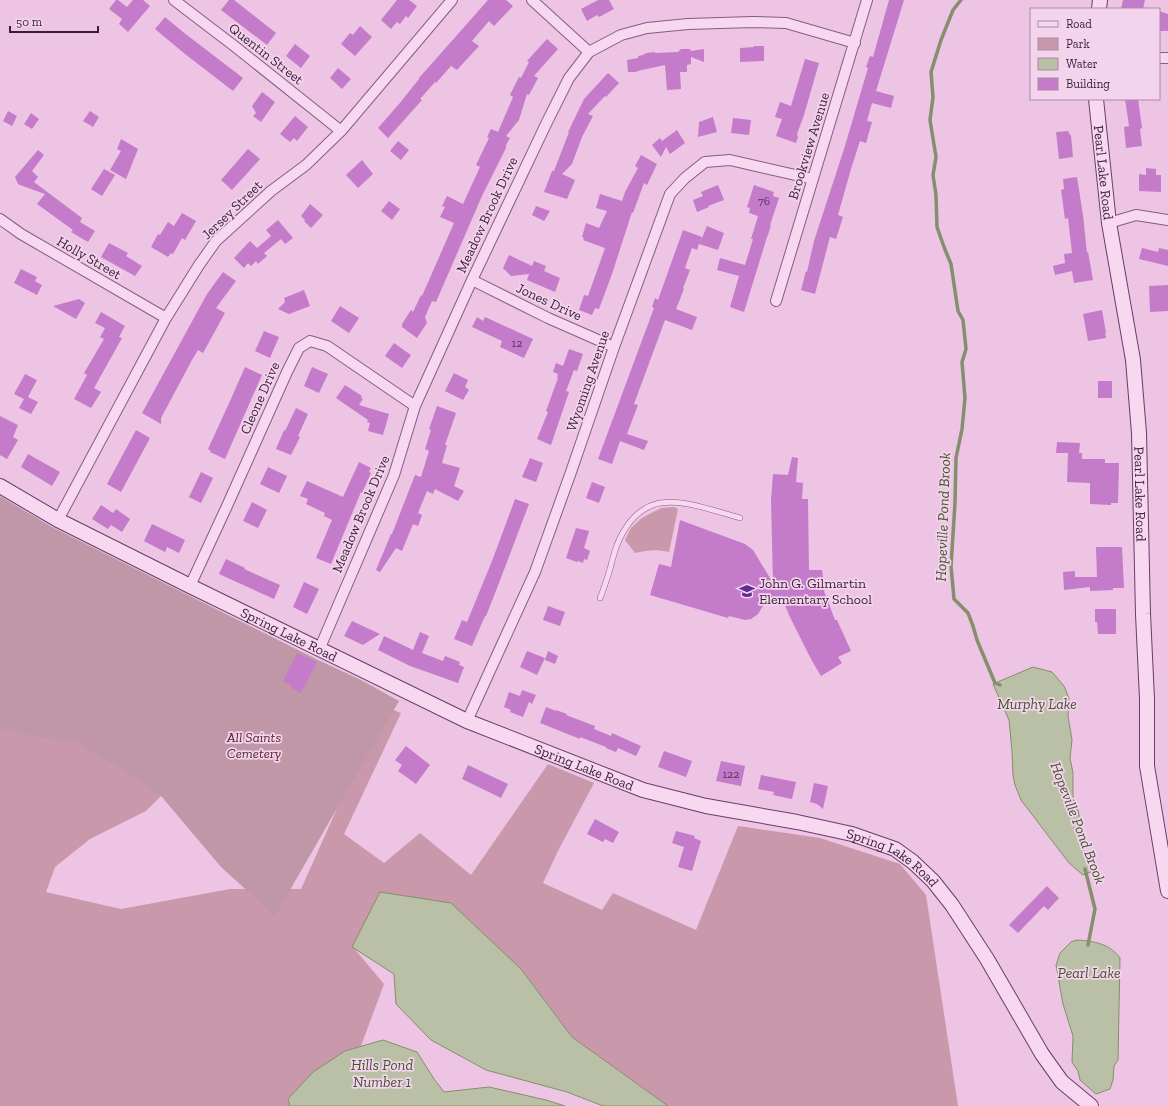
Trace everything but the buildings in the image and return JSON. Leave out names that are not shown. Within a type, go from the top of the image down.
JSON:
[{"type":"main road","name":"Pearl Lake Road","points":[[1096,100],[1109,223],[1133,360],[1139,433],[1143,614],[1147,698],[1147,766],[1168,891]]},
{"type":"main road","name":"Spring Lake Road","points":[[0,486],[58,520],[467,722],[643,790],[706,806],[797,822],[852,834],[895,849],[913,862],[933,881],[952,905],[987,959],[1042,1054],[1062,1082],[1091,1106]]},
{"type":"street","name":"Quentin Street","points":[[174,0],[341,131]]},
{"type":"street","name":"Jersey Street","points":[[58,520],[166,318],[216,241],[271,191],[306,165],[341,131],[452,0]]},
{"type":"street","points":[[532,0],[589,52]]},
{"type":"street","name":"Brookview Avenue","points":[[776,301],[867,0]]},
{"type":"street","name":"Meadow Brook Drive","points":[[319,650],[394,475],[415,406],[472,280],[547,122],[569,78],[589,52],[621,35],[647,28],[688,24],[753,22],[786,23],[855,43]]},
{"type":"street","name":"Wyoming Avenue","points":[[467,722],[535,572],[614,347],[670,194],[685,178],[705,162],[730,160],[813,180]]},
{"type":"street","points":[[1109,223],[1136,215],[1168,220]]},
{"type":"street","name":"Holly Street","points":[[0,220],[21,234],[166,318]]},
{"type":"street","name":"Jones Drive","points":[[472,280],[548,318],[614,347]]},
{"type":"street","name":"Cleone Drive","points":[[190,586],[299,348],[310,341],[327,346],[415,406]]},
{"type":"lane","points":[[600,598],[617,545],[627,526],[644,508],[665,502],[675,502],[740,518]]},
{"type":"green space","name":"All Saints Cemetery","points":[[0,496],[52,527],[361,680],[399,701],[275,916],[221,867],[162,797],[138,779],[76,742],[33,736],[0,728]]},
{"type":"green space","points":[[674,507],[678,509],[669,552],[652,550],[635,553],[625,540],[631,528],[642,518],[661,508]]},
{"type":"green space","points":[[0,706],[173,784],[146,811],[90,839],[55,867],[46,892],[121,909],[230,889],[301,889],[383,706],[401,713],[344,834],[384,863],[420,833],[471,875],[548,764],[594,783],[543,883],[602,910],[613,893],[696,930],[738,826],[820,838],[900,864],[926,895],[958,1106],[668,1106],[572,1037],[521,969],[352,946],[384,984],[361,1046],[345,1051],[288,1099],[290,1106],[0,1106]]},
{"type":"water","name":"Murphy Lake","points":[[1033,667],[1052,672],[1064,686],[1069,698],[1068,716],[1072,740],[1070,758],[1073,773],[1073,796],[1078,810],[1082,830],[1084,851],[1091,872],[1083,875],[1069,863],[1021,800],[1015,785],[1009,720],[993,684]]},
{"type":"water","points":[[380,892],[451,903],[521,969],[572,1037],[668,1106],[603,1106],[567,1092],[486,1070],[431,1040],[396,1004],[394,974],[352,947]]},
{"type":"water","name":"Pearl Lake","points":[[1077,940],[1089,941],[1106,946],[1120,958],[1118,1060],[1114,1066],[1113,1080],[1110,1089],[1096,1094],[1080,1080],[1078,1071],[1072,1062],[1073,1036],[1063,1004],[1056,965],[1060,953],[1071,942]]},
{"type":"water","name":"Hills Pond Number 1","points":[[383,1040],[417,1052],[444,1092],[489,1087],[546,1100],[565,1106],[290,1106],[288,1099],[313,1072],[345,1051]]},
{"type":"waterway","name":"Hopeville Pond Brook","points":[[961,0],[953,10],[941,40],[931,72],[933,97],[930,120],[936,157],[933,175],[936,195],[937,227],[951,264],[958,311],[963,320],[966,349],[962,362],[965,398],[962,429],[956,458],[951,566],[954,599],[968,613],[977,640],[995,683],[1000,685]]},
{"type":"waterway","name":"Hopeville Pond Brook","points":[[1085,869],[1095,909],[1088,945]]},
{"type":"place","name":"John G. Gilmartin Elementary School","points":[[747,591]]}]
